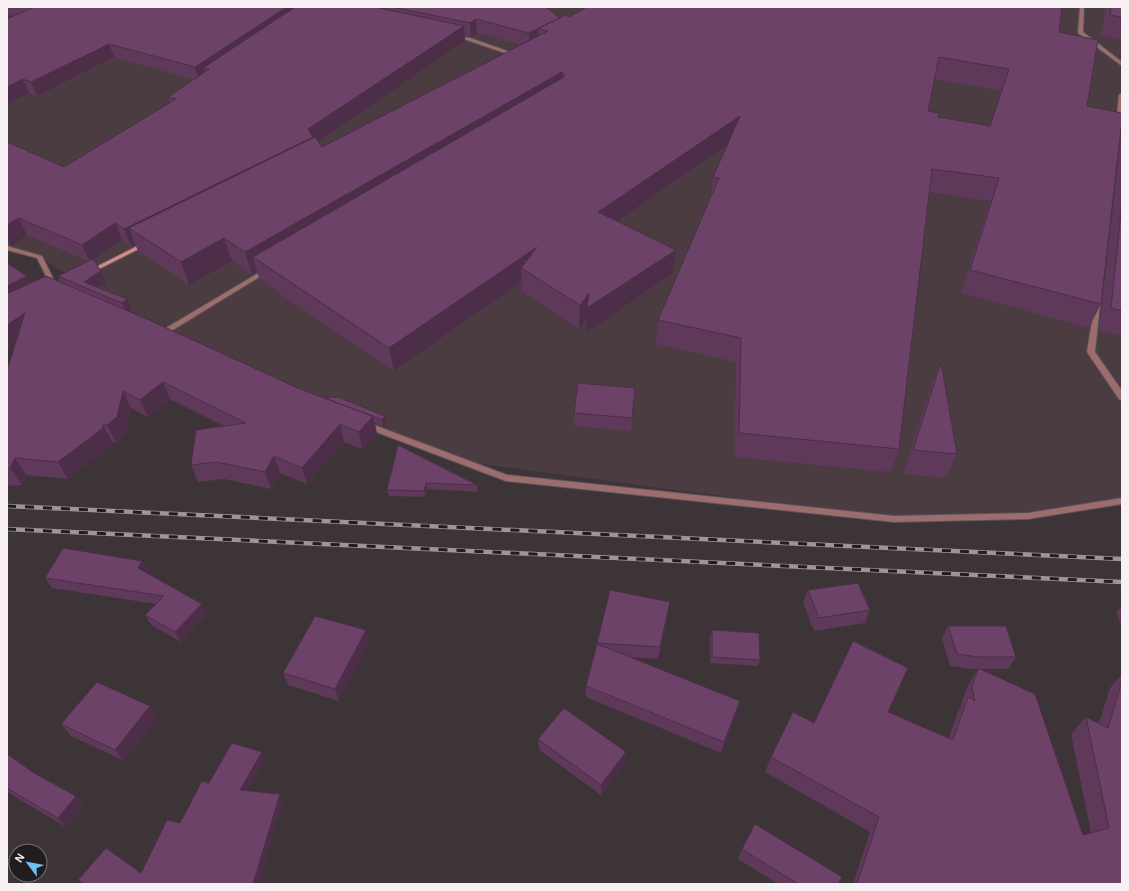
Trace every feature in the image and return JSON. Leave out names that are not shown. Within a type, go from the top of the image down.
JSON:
[{"type":"main road","points":[[510,60],[524,52]]},
{"type":"main road","points":[[84,274],[155,238]]},
{"type":"street","points":[[1082,7],[1080,32],[1122,64]]},
{"type":"street","points":[[445,34],[468,39],[517,56]]},
{"type":"street","points":[[1117,134],[1122,95]]},
{"type":"street","points":[[7,248],[40,257],[57,289]]},
{"type":"street","points":[[160,334],[275,265]]},
{"type":"street","points":[[1098,298],[1091,352],[1122,397]]},
{"type":"street","points":[[360,422],[506,478],[886,518],[1028,516],[1122,501]]},
{"type":"shaded area","points":[[7,7],[1122,7],[1122,501],[1028,516],[894,519],[460,461],[309,403],[160,334],[40,257],[7,248]]},
{"type":"building","points":[[34,7],[287,7],[195,67],[109,44],[31,82],[23,79],[7,87],[7,19]]},
{"type":"building","points":[[295,7],[375,7],[464,26],[308,129],[313,137],[124,229],[115,223],[82,245],[19,218],[7,225],[7,142],[64,167],[176,99],[168,97],[209,69],[203,68]]},
{"type":"building","points":[[393,7],[546,7],[560,18],[529,33],[476,19],[470,23]]},
{"type":"building","points":[[587,7],[1062,7],[1059,32],[1098,40],[1087,106],[1122,113],[1101,304],[970,270],[999,178],[932,169],[899,449],[739,433],[741,338],[658,320],[719,178],[713,177],[740,116],[598,212],[676,250],[587,308],[589,293],[580,305],[521,268],[537,247],[389,348],[253,257],[564,77],[562,72],[245,252],[224,238],[181,262],[129,228],[315,137],[322,147],[548,31],[538,28],[566,15],[569,17]],"holes":[[[939,57],[1009,69],[990,126],[938,117],[939,113],[928,111]]]},
{"type":"building","points":[[1111,7],[1122,7],[1122,17],[1110,15]]},
{"type":"building","points":[[1122,203],[1122,311],[1111,308]]},
{"type":"building","points":[[93,259],[101,271],[84,282],[127,299],[122,303],[58,276]]},
{"type":"building","points":[[7,263],[27,276],[7,286]]},
{"type":"building","points":[[46,276],[149,320],[300,389],[373,416],[359,432],[340,424],[302,468],[274,456],[265,472],[217,462],[191,465],[196,430],[246,423],[163,382],[140,400],[123,391],[117,417],[107,425],[103,425],[103,428],[58,462],[15,458],[10,468],[7,469],[7,370],[25,313],[7,325],[7,294]]},
{"type":"building","points":[[941,362],[957,454],[913,450]]},
{"type":"building","points":[[578,383],[635,388],[632,418],[574,413]]},
{"type":"building","points":[[338,397],[385,416],[382,420],[325,398]]},
{"type":"building","points":[[398,445],[477,485],[426,483],[424,491],[387,490]]},
{"type":"building","points":[[63,548],[142,561],[138,568],[202,604],[175,632],[145,615],[164,596],[45,578]]},
{"type":"building","points":[[858,583],[870,610],[819,618],[808,590]]},
{"type":"building","points":[[610,590],[670,602],[660,647],[597,643]]},
{"type":"building","points":[[315,616],[366,630],[335,689],[283,673]]},
{"type":"building","points":[[948,626],[1006,626],[1016,657],[979,657],[957,654]]},
{"type":"building","points":[[712,630],[759,633],[760,660],[712,657]]},
{"type":"building","points":[[853,641],[908,668],[888,712],[953,740],[968,697],[975,701],[972,688],[978,668],[1035,694],[1083,835],[1109,828],[1086,717],[1108,728],[1122,681],[1122,884],[857,884],[879,817],[771,757],[793,712],[814,723]]},
{"type":"building","points":[[597,644],[740,701],[724,742],[586,686]]},
{"type":"building","points":[[97,682],[150,706],[115,750],[61,724]]},
{"type":"building","points":[[564,708],[626,752],[601,785],[538,739]]},
{"type":"building","points":[[232,743],[262,752],[240,790],[280,794],[253,884],[83,884],[78,880],[106,848],[141,873],[167,820],[180,823],[202,781],[209,783]]},
{"type":"building","points":[[7,754],[34,773],[76,796],[58,818],[7,788]]},
{"type":"building","points":[[755,824],[842,877],[838,884],[798,884],[742,849]]},
{"type":"railway","points":[[7,506],[1122,559]]},
{"type":"railway","points":[[7,529],[1122,582]]}]
